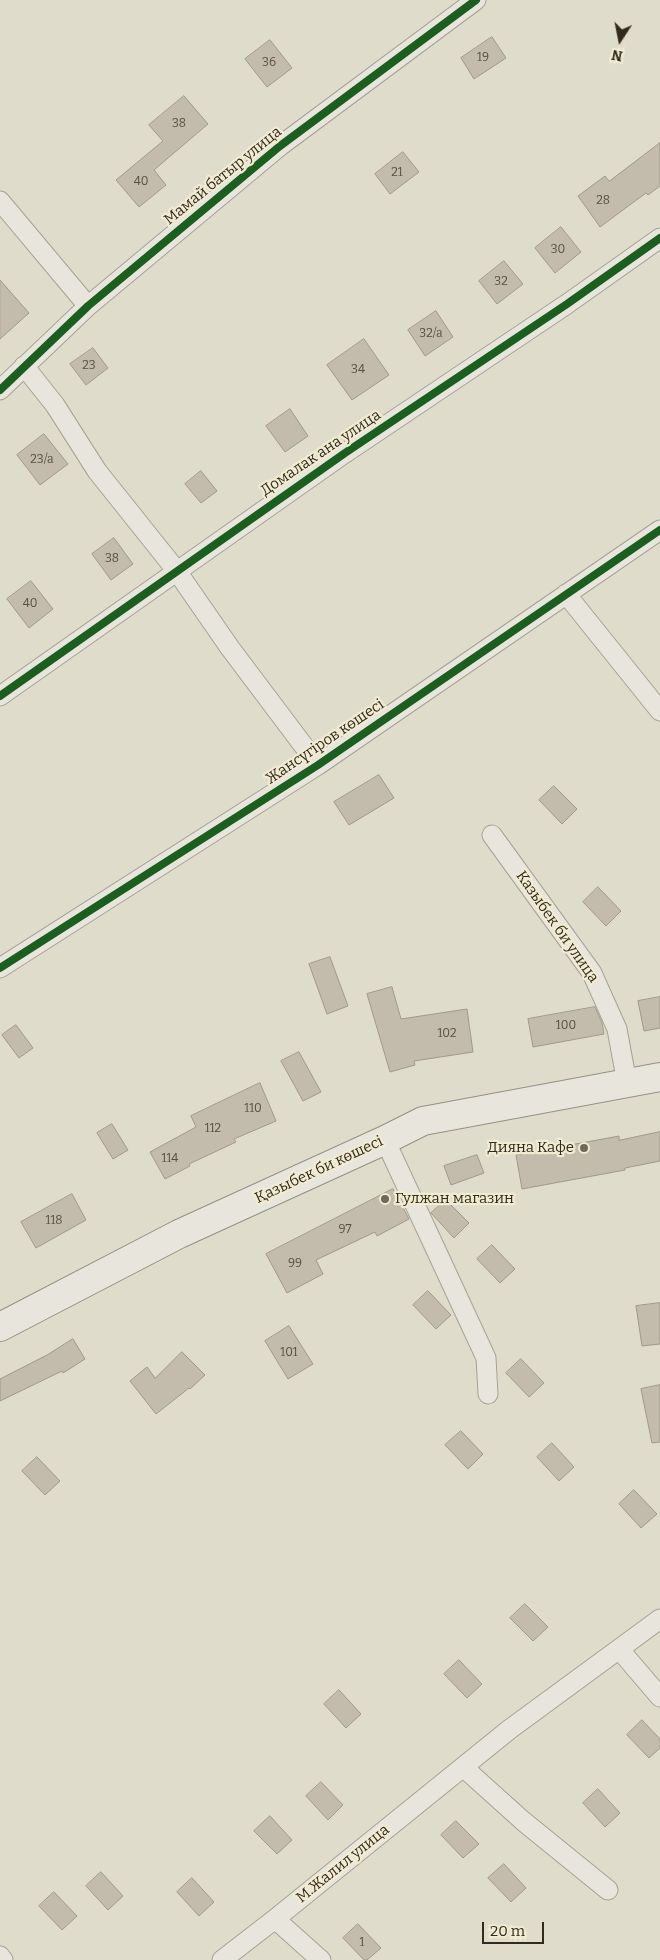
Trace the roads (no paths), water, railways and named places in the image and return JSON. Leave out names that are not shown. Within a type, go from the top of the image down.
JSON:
[{"type":"main road","name":"Қазыбек би көшесі","points":[[0,1327],[179,1234],[385,1140],[422,1121],[660,1077]]},
{"type":"street","name":"Мамай батыр улица","points":[[0,390],[88,306],[280,146],[476,0]]},
{"type":"street","points":[[0,201],[88,306]]},
{"type":"street","name":"Домалак ана улица","points":[[0,696],[176,570],[345,453],[567,304],[660,238]]},
{"type":"street","points":[[24,366],[55,405],[97,471],[176,570],[230,648],[318,765]]},
{"type":"street","name":"Жансүгіров көшесі","points":[[0,968],[318,765],[660,530]]},
{"type":"street","points":[[566,594],[660,711]]},
{"type":"street","name":"Казыбек би улица","points":[[492,835],[592,973],[617,1028],[628,1083]]},
{"type":"street","points":[[385,1140],[486,1358],[488,1394]]},
{"type":"street","name":"М.Жалил улица","points":[[222,1960],[510,1729],[660,1619]]},
{"type":"street","points":[[619,1649],[660,1698]]},
{"type":"street","points":[[463,1767],[523,1822],[608,1890]]},
{"type":"street","points":[[275,1919],[321,1960]]},
{"type":"street","points":[[0,1956],[3,1960]]},
{"type":"place","name":"Дияна Кафе","points":[[584,1148]]},
{"type":"place","name":"Гулжан магазин","points":[[385,1199]]}]
